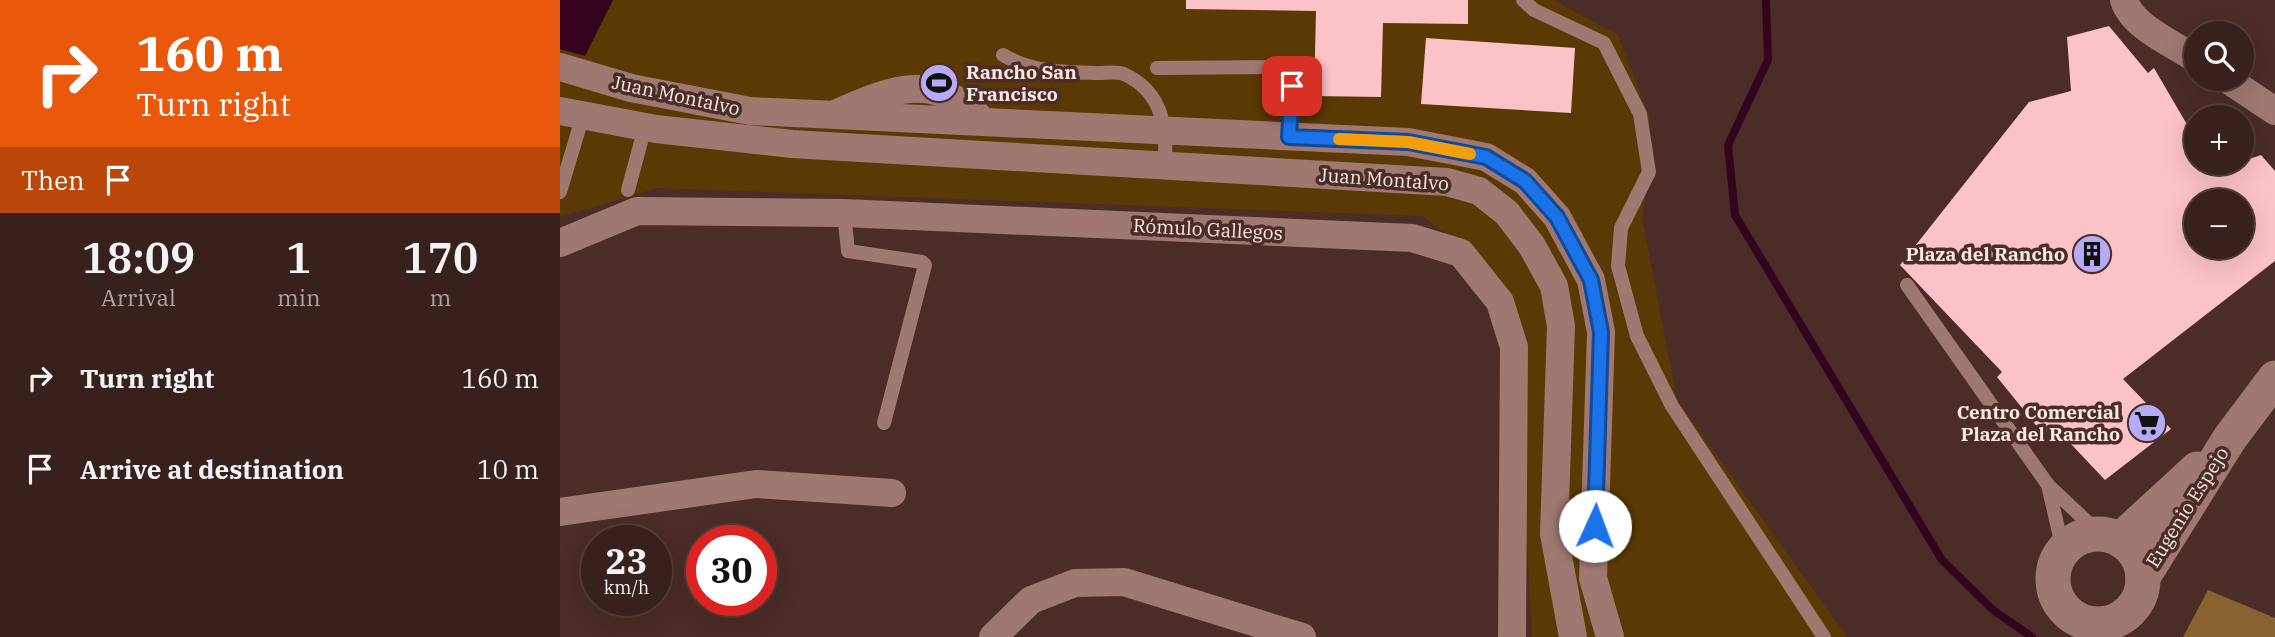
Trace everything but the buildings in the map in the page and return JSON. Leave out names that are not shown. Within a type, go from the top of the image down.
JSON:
[{"type":"street","points":[[2124,0],[2127,11],[2184,51]]},
{"type":"street","name":"Juan Montalvo","points":[[560,67],[631,88],[750,111],[1408,142],[1486,157],[1525,181],[1557,217],[1591,280],[1601,332],[1593,578],[1610,637]]},
{"type":"street","points":[[2245,91],[2275,111]]},
{"type":"street","name":"Juan Montalvo","points":[[571,113],[645,127],[792,144],[1447,182],[1479,191],[1507,213],[1532,246],[1554,286],[1561,326],[1554,534],[1573,637]]},
{"type":"street","points":[[792,144],[794,113]]},
{"type":"street","name":"Rómulo Gallegos","points":[[560,243],[636,211],[844,213],[1412,238],[1461,253],[1500,302],[1514,347],[1512,637]]},
{"type":"street","points":[[1554,286],[1591,280]]},
{"type":"street","name":"Eugenio Espejo","points":[[2143,577],[2230,438],[2275,378]]},
{"type":"street","name":"Eugenio Espejo","points":[[2110,537],[2230,438]]},
{"type":"street","points":[[560,512],[755,484],[892,493]]},
{"type":"street","points":[[2080,537],[2110,537],[2136,555],[2143,577],[2141,592],[2119,626],[2093,623],[2081,628],[2059,601],[2054,588],[2056,562],[2063,550],[2080,537]]},
{"type":"street","points":[[993,637],[1031,600],[1075,583],[1124,582],[1302,637]]},
{"type":"lane","points":[[1523,0],[1534,10],[1604,43],[1640,114],[1649,172],[1621,228],[1618,266],[1637,337],[1672,406],[1824,637]]},
{"type":"lane","points":[[1003,55],[1019,65],[1056,72],[1123,73],[1150,93],[1161,111],[1167,131],[1165,166]]},
{"type":"lane","points":[[1157,68],[1282,67],[1289,75],[1292,86],[1289,137]]},
{"type":"lane","points":[[560,192],[571,113]]},
{"type":"lane","points":[[628,190],[645,127]]},
{"type":"lane","points":[[844,213],[848,251],[922,262],[925,265],[884,424]]},
{"type":"lane","points":[[1907,285],[2048,485],[2110,537]]},
{"type":"lane","points":[[2048,485],[2063,550]]},
{"type":"shaded area","points":[[560,0],[1553,0],[1618,35],[1649,116],[1643,223],[1677,400],[1847,637],[1532,637],[1515,329],[1490,267],[1422,216],[658,188],[560,217]]},
{"type":"shaded area","points":[[560,0],[613,0],[585,56],[560,49]]},
{"type":"shaded area","points":[[2208,590],[2275,618],[2275,637],[2183,637]]},
{"type":"waterway","points":[[1766,0],[1768,60],[1728,145],[1735,215],[1942,560],[1993,610],[2032,637]]},
{"type":"slow traffic","points":[[1339,139],[1408,142],[1470,154]]},
{"type":"place","name":"Rancho San Francisco","points":[[939,83]]},
{"type":"place","name":"Plaza del Rancho","points":[[2092,254]]},
{"type":"place","name":"Centro Comercial Plaza del Rancho","points":[[2147,423]]},
{"type":"route","points":[[1292,86],[1289,137],[1408,142],[1486,157],[1525,181],[1557,217],[1591,280],[1601,332],[1595,526]]}]
